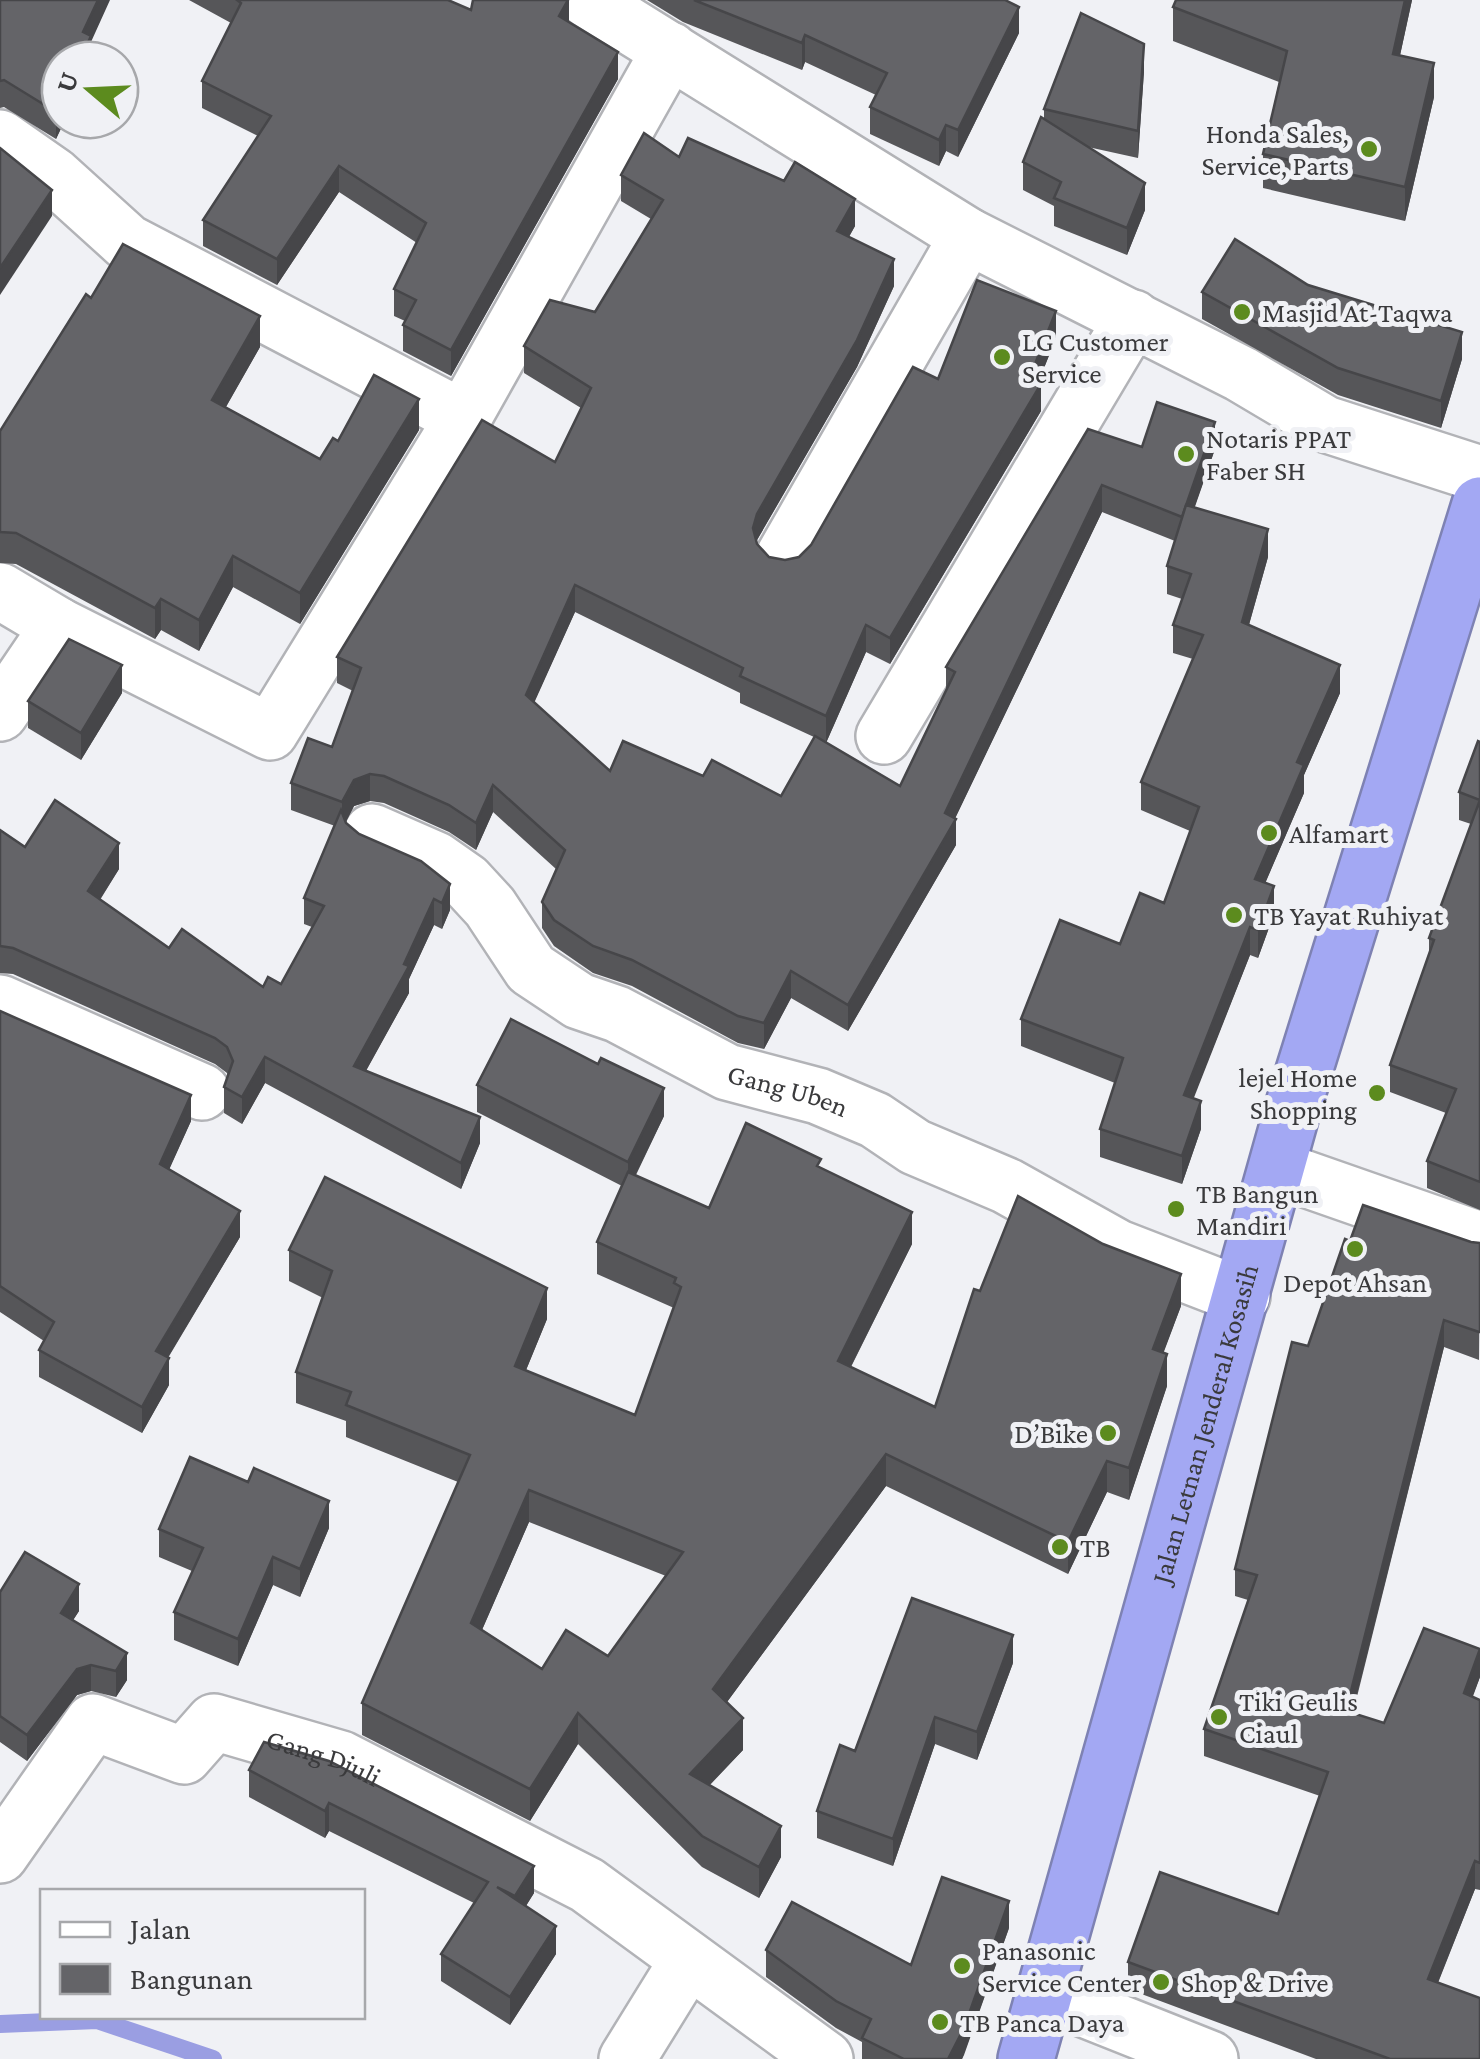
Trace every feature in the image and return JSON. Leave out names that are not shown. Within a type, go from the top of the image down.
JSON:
[{"type":"highway","name":"Jalan Letnan Jenderal Kosasih","points":[[1026,2059],[1277,1170],[1479,508]]},
{"type":"street","points":[[588,0],[968,236],[1133,318],[1479,508]]},
{"type":"street","points":[[0,591],[59,626],[270,732],[463,418],[670,50]]},
{"type":"street","points":[[0,138],[53,174],[128,242],[463,418]]},
{"type":"street","points":[[784,556],[968,236]]},
{"type":"street","points":[[884,736],[1133,318]]},
{"type":"street","points":[[0,713],[59,626]]},
{"type":"street","name":"Gang Uben","points":[[372,832],[436,860],[466,881],[490,907],[532,969],[579,1001],[617,1014],[727,1072],[818,1096],[860,1114],[915,1147],[1007,1186],[1118,1248],[1242,1296]]},
{"type":"street","points":[[0,1003],[202,1092]]},
{"type":"street","points":[[1277,1170],[1480,1240]]},
{"type":"street","name":"Gang Djuli","points":[[0,1855],[92,1722],[184,1756],[214,1722],[341,1759],[587,1886],[825,2059]]},
{"type":"street","points":[[628,2059],[687,1962]]},
{"type":"street","points":[[1044,1993],[1210,2059]]},
{"type":"building","points":[[0,0],[98,0],[83,32],[91,36],[89,40],[40,40],[40,102],[0,81]]},
{"type":"building","points":[[237,0],[448,0],[471,10],[473,0],[568,0],[559,16],[618,52],[451,350],[403,325],[416,300],[394,289],[426,223],[339,166],[277,259],[203,220],[271,116],[202,81],[241,3]]},
{"type":"building","points":[[694,0],[1005,0],[1019,7],[958,130],[946,125],[939,140],[870,107],[887,73],[805,35],[802,43]]},
{"type":"building","points":[[1176,0],[1405,0],[1393,54],[1434,63],[1405,187],[1263,154],[1287,51],[1173,7]]},
{"type":"building","points":[[1081,13],[1144,44],[1138,131],[1044,109]]},
{"type":"building","points":[[1041,117],[1145,183],[1127,228],[1054,198],[1061,182],[1023,162]]},
{"type":"building","points":[[644,133],[679,157],[688,138],[784,181],[795,162],[855,199],[837,231],[894,259],[857,340],[757,514],[753,528],[757,544],[769,557],[799,557],[811,545],[913,367],[938,379],[977,280],[1056,311],[1029,379],[1041,384],[890,638],[866,625],[826,716],[740,676],[743,668],[575,585],[526,695],[610,771],[623,741],[703,776],[712,760],[781,796],[815,736],[900,786],[955,672],[946,667],[1088,429],[1142,447],[1157,402],[1215,422],[1182,517],[1102,485],[945,813],[956,819],[848,1005],[791,971],[764,1023],[738,1016],[632,960],[593,946],[554,920],[542,902],[565,850],[493,785],[476,823],[449,805],[384,776],[370,774],[354,780],[342,802],[291,783],[308,738],[332,747],[361,668],[337,657],[482,420],[555,462],[591,388],[524,346],[550,300],[595,312],[663,200],[621,175]]},
{"type":"building","points":[[0,148],[52,190],[0,268]]},
{"type":"building","points":[[1235,239],[1308,285],[1462,332],[1441,401],[1338,368],[1202,292]]},
{"type":"building","points":[[123,244],[260,316],[212,400],[320,459],[333,438],[338,441],[374,375],[419,399],[300,593],[233,556],[199,620],[161,599],[155,608],[16,533],[0,532],[0,431],[86,294],[91,298]]},
{"type":"building","points":[[1186,505],[1268,529],[1242,622],[1340,665],[1297,762],[1304,765],[1255,879],[1274,886],[1258,930],[1250,927],[1184,1095],[1201,1101],[1182,1156],[1100,1129],[1123,1058],[1021,1019],[1060,920],[1120,944],[1140,893],[1164,903],[1199,807],[1141,782],[1203,635],[1173,625],[1191,574],[1167,566]]},
{"type":"building","points":[[69,639],[122,665],[81,733],[28,701]]},
{"type":"building","points":[[1480,742],[1480,800],[1459,792]]},
{"type":"building","points":[[55,800],[119,843],[88,891],[169,948],[182,929],[263,987],[268,977],[281,984],[324,906],[304,898],[341,810],[346,823],[359,834],[421,861],[450,884],[442,903],[434,899],[404,964],[409,966],[354,1066],[480,1117],[461,1163],[265,1057],[242,1097],[224,1087],[233,1061],[227,1047],[215,1038],[13,948],[0,946],[0,830],[25,847]]},
{"type":"building","points":[[1480,800],[1480,1182],[1427,1161],[1456,1089],[1390,1065],[1434,940],[1429,938]]},
{"type":"building","points":[[0,1011],[191,1095],[160,1164],[240,1211],[156,1351],[169,1358],[142,1407],[39,1350],[54,1322],[0,1286]]},
{"type":"building","points":[[511,1019],[598,1064],[601,1058],[664,1088],[628,1162],[477,1085]]},
{"type":"building","points":[[746,1123],[821,1159],[817,1166],[912,1212],[838,1361],[935,1407],[974,1289],[980,1291],[1018,1196],[1103,1244],[1181,1274],[1153,1349],[1167,1354],[1129,1468],[1107,1461],[1068,1542],[886,1454],[713,1689],[743,1718],[690,1774],[781,1826],[759,1867],[702,1836],[578,1713],[530,1789],[362,1703],[470,1455],[346,1405],[351,1392],[296,1372],[332,1271],[289,1250],[325,1177],[547,1288],[515,1366],[635,1415],[681,1287],[674,1283],[676,1278],[597,1242],[628,1172],[709,1208]],"holes":[[[529,1490],[683,1552],[608,1656],[566,1630],[542,1669],[471,1623]]]},
{"type":"building","points":[[1363,1205],[1480,1243],[1480,1331],[1444,1320],[1346,1711],[1384,1723],[1424,1628],[1480,1649],[1464,1693],[1480,1700],[1480,1863],[1475,1861],[1428,1979],[1480,1998],[1480,2059],[1390,2059],[1128,1962],[1160,1872],[1278,1914],[1328,1772],[1204,1729],[1257,1575],[1235,1569],[1292,1342],[1308,1346],[1345,1239],[1350,1241]]},
{"type":"building","points":[[190,1457],[248,1482],[254,1468],[329,1501],[300,1569],[273,1557],[238,1639],[174,1612],[203,1548],[159,1529]]},
{"type":"building","points":[[25,1552],[79,1584],[61,1613],[127,1653],[116,1671],[91,1665],[77,1669],[27,1735],[0,1716],[0,1592]]},
{"type":"building","points":[[912,1598],[1013,1635],[977,1732],[935,1717],[893,1839],[817,1811],[840,1745],[855,1751]]},
{"type":"building","points":[[264,1742],[329,1761],[534,1866],[515,1896],[497,1887],[556,1926],[510,1997],[441,1954],[488,1882],[329,1803],[325,1811],[249,1770]]},
{"type":"building","points":[[942,1877],[1009,1901],[964,2028],[948,2059],[904,2059],[862,2038],[871,2019],[836,2001],[766,1950],[792,1902],[911,1965]]},
{"type":"waterway","points":[[0,2024],[97,2020],[213,2059]]},
{"type":"place","name":"Honda Sales, Service, Parts","points":[[1369,149]]},
{"type":"place","name":"Masjid At-Taqwa","points":[[1242,312]]},
{"type":"place","name":"LG Customer Service","points":[[1002,357]]},
{"type":"place","name":"Notaris PPAT Faber SH","points":[[1186,454]]},
{"type":"place","name":"Alfamart","points":[[1269,833]]},
{"type":"place","name":"TB Yayat Ruhiyat","points":[[1234,915]]},
{"type":"place","name":"lejel Home Shopping","points":[[1377,1093]]},
{"type":"place","name":"TB Bangun Mandiri","points":[[1176,1209]]},
{"type":"place","name":"Depot Ahsan","points":[[1355,1249]]},
{"type":"place","name":"D’Bike","points":[[1108,1433]]},
{"type":"place","name":"TB","points":[[1060,1547]]},
{"type":"place","name":"Tiki Geulis Ciaul","points":[[1219,1717]]},
{"type":"place","name":"Panasonic Service Center","points":[[962,1966]]},
{"type":"place","name":"Shop & Drive","points":[[1161,1982]]},
{"type":"place","name":"TB Panca Daya","points":[[940,2022]]}]
